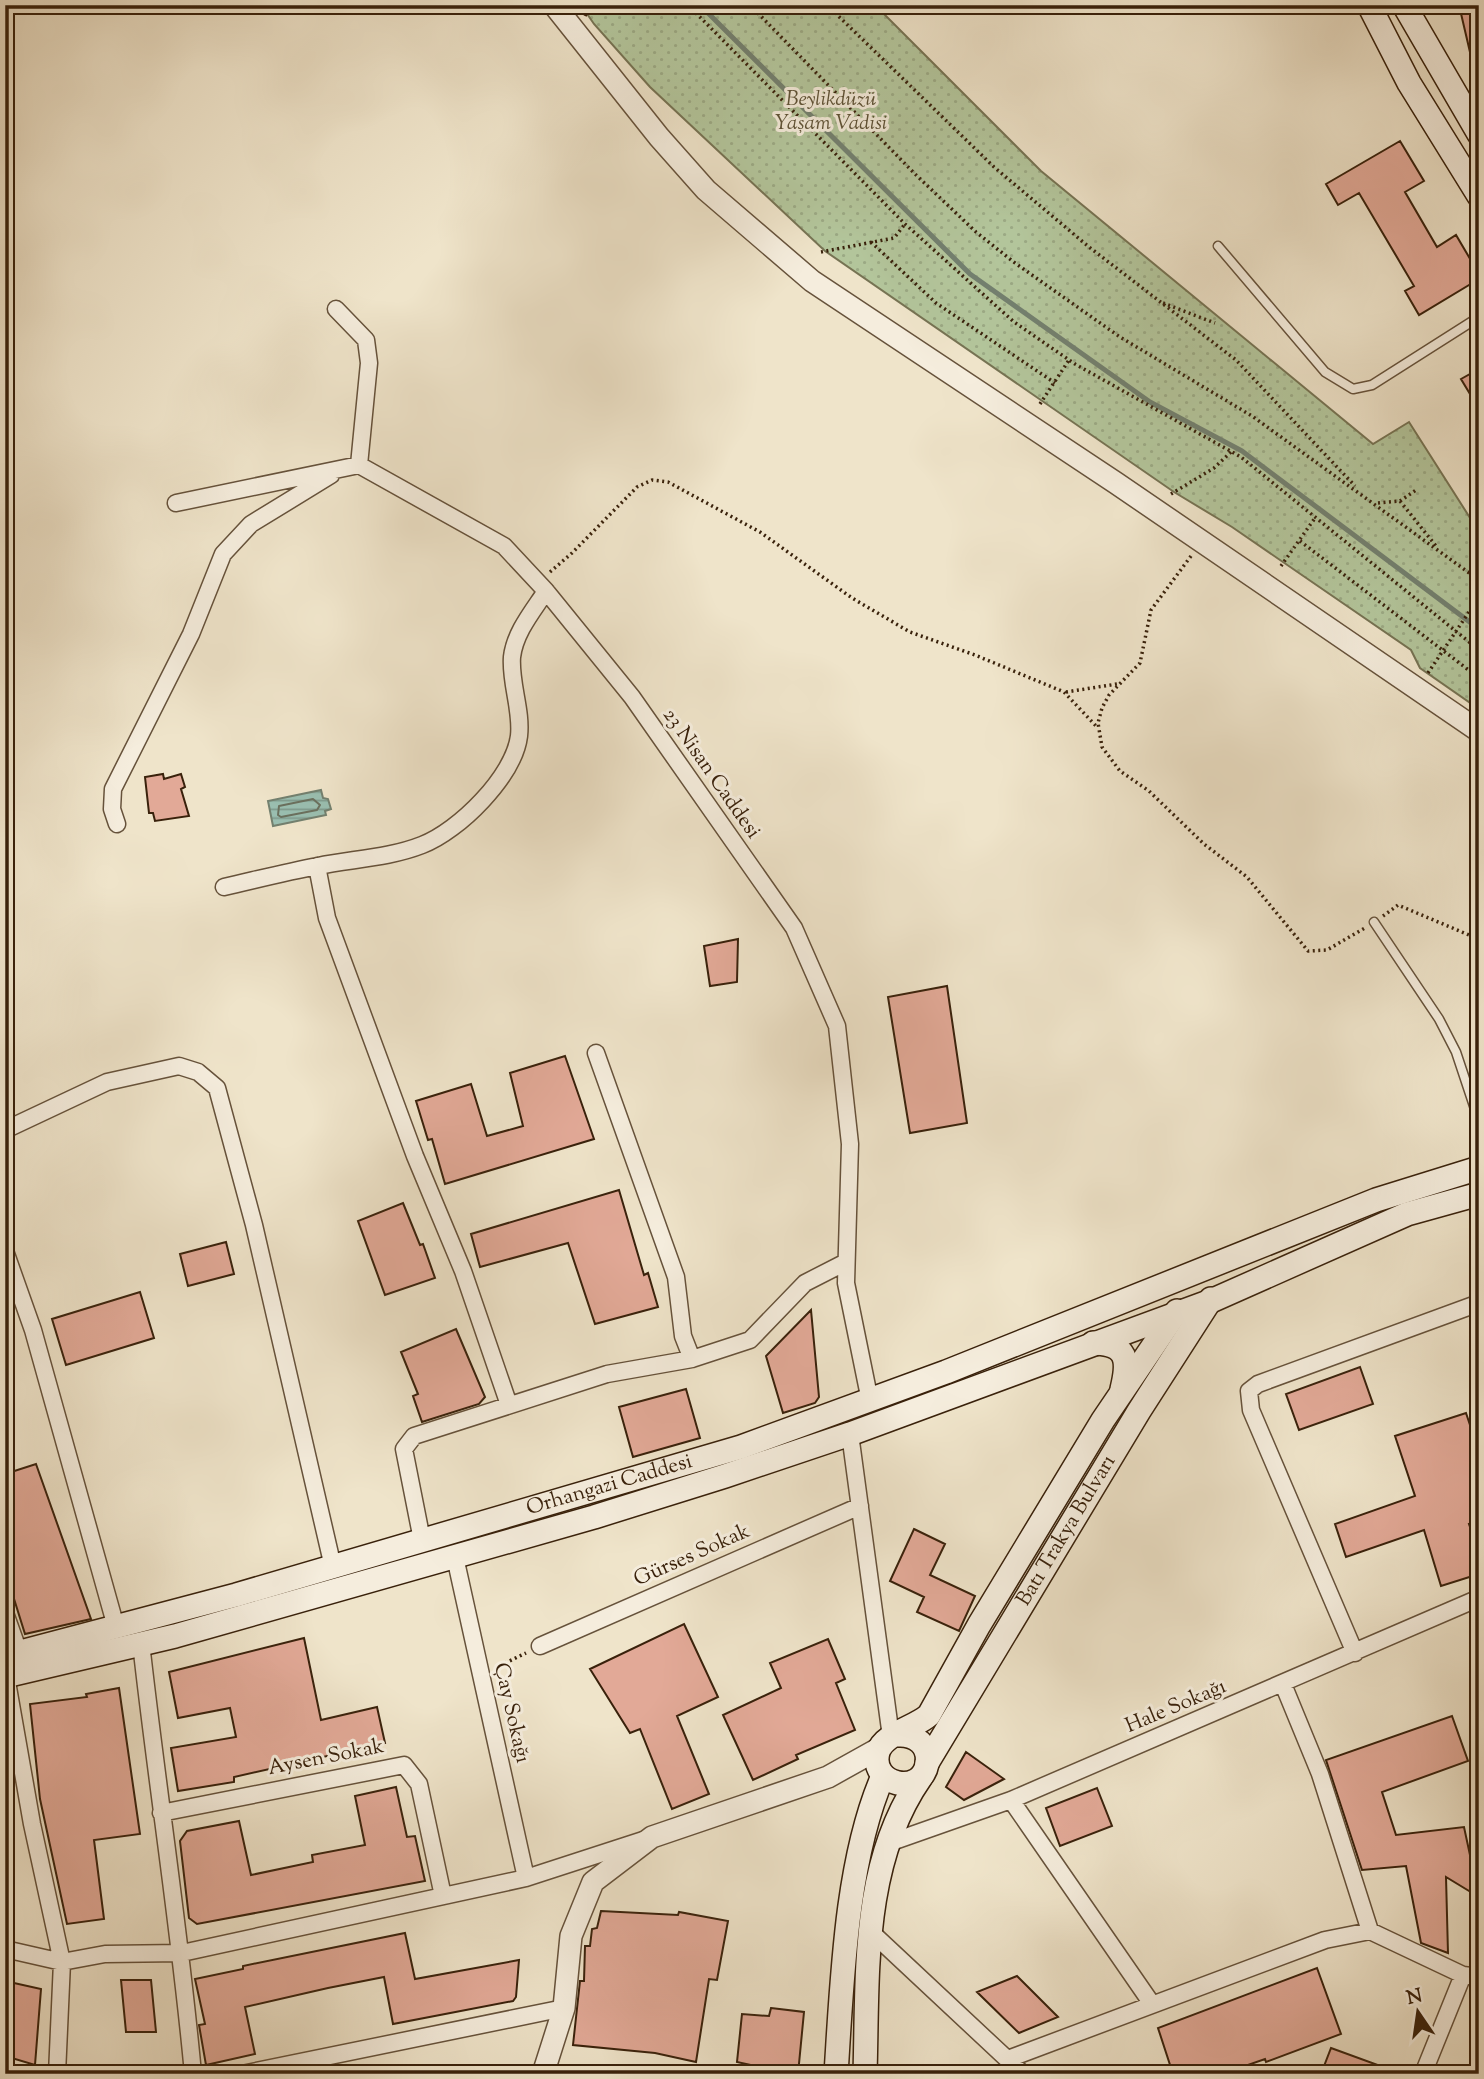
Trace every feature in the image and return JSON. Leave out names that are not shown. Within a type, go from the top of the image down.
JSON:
[{"type":"main road","points":[[1369,5],[1409,83],[1479,196]]},
{"type":"main road","points":[[1404,5],[1479,134]]},
{"type":"main road","points":[[1211,1301],[1208,1282],[1198,1272],[1376,1200],[1479,1168]]},
{"type":"main road","points":[[1176,1314],[1211,1301],[1407,1213],[1479,1194]]},
{"type":"main road","name":"Orhangazi Caddesi","points":[[12,1654],[333,1567],[741,1447],[870,1401],[1198,1272]]},
{"type":"main road","name":"Batı Trakya Bulvarı","points":[[886,1753],[929,1715],[979,1625],[1122,1392],[1176,1314],[1198,1272]]},
{"type":"main road","name":"Batı Trakya Bulvarı","points":[[864,2074],[869,1930],[886,1844],[904,1801],[1139,1411],[1211,1301]]},
{"type":"main road","name":"Orhangazi Caddesi","points":[[5,1676],[141,1643],[594,1517],[850,1434],[1176,1314]]},
{"type":"main road","points":[[1093,1343],[1107,1343],[1122,1351],[1127,1362],[1122,1392]]},
{"type":"main road","points":[[836,2074],[844,1957],[868,1811],[886,1753],[914,1737],[925,1748],[926,1767],[913,1782],[905,1784],[890,1781],[886,1753]]},
{"type":"street","points":[[554,5],[659,137],[706,190],[812,281],[1116,482],[1479,731]]},
{"type":"street","points":[[176,503],[359,465],[369,363],[366,340],[336,309]]},
{"type":"street","name":"23 Nisan Caddesi","points":[[359,465],[503,545],[541,585],[632,698],[794,928],[837,1026],[849,1144],[846,1283],[870,1401]]},
{"type":"street","points":[[117,824],[112,809],[113,789],[191,634],[223,554],[251,524],[342,469]]},
{"type":"street","points":[[224,887],[317,866],[396,853],[425,844],[463,820],[504,775],[519,738],[519,701],[512,658],[518,635],[541,585]]},
{"type":"street","points":[[317,866],[327,918],[415,1156],[463,1270],[509,1405]]},
{"type":"street","points":[[596,1054],[676,1277],[683,1336],[692,1359]]},
{"type":"street","points":[[5,1130],[107,1082],[179,1066],[198,1072],[217,1087],[254,1225],[333,1567]]},
{"type":"street","points":[[5,1251],[33,1330],[116,1627]]},
{"type":"street","points":[[422,1540],[404,1448],[414,1436],[607,1374],[692,1359],[750,1340],[805,1283],[846,1262]]},
{"type":"street","points":[[1355,1653],[1251,1410],[1249,1391],[1258,1384],[1349,1349],[1479,1303]]},
{"type":"street","points":[[5,1949],[62,1962],[105,1954],[182,1953],[526,1878],[828,1777],[886,1753],[850,1434]]},
{"type":"street","name":"Gürses Sokak","points":[[540,1646],[860,1506]]},
{"type":"street","name":"Çay Sokağı","points":[[455,1557],[526,1878]]},
{"type":"street","name":"Hale Sokağı","points":[[886,1844],[1011,1800],[1479,1598]]},
{"type":"street","points":[[5,1613],[12,1654]]},
{"type":"street","points":[[141,1643],[160,1813],[182,1953],[193,2074]]},
{"type":"street","points":[[5,1676],[32,1824],[62,1962],[57,2074]]},
{"type":"street","points":[[1283,1684],[1320,1774],[1370,1931]]},
{"type":"street","name":"Aysen Sokak","points":[[160,1813],[404,1765],[419,1784],[443,1896]]},
{"type":"street","points":[[1011,1800],[1152,2004]]},
{"type":"street","points":[[543,2074],[564,2008],[571,1936],[593,1882],[652,1837]]},
{"type":"street","points":[[869,1930],[1023,2074]]},
{"type":"street","points":[[1009,2059],[1325,1940],[1370,1931],[1471,1976],[1423,2074]]},
{"type":"street","points":[[242,2074],[564,2008]]},
{"type":"lane","points":[[1218,246],[1325,372],[1353,389],[1373,385],[1479,317]]},
{"type":"lane","points":[[1374,922],[1439,1019],[1456,1052],[1479,1121]]},
{"type":"path","points":[[584,18],[591,5]]},
{"type":"path","points":[[688,5],[905,224],[1014,323],[1069,360],[1231,452],[1479,650]]},
{"type":"path","points":[[750,5],[915,173],[1014,263],[1120,337],[1252,416],[1308,459],[1359,490],[1479,580]]},
{"type":"path","points":[[827,5],[994,167],[1158,301],[1236,360],[1359,490]]},
{"type":"path","points":[[821,252],[894,238],[905,224]]},
{"type":"path","points":[[871,242],[936,303],[1055,383]]},
{"type":"path","points":[[1158,301],[1215,323]]},
{"type":"path","points":[[1040,404],[1069,360]]},
{"type":"path","points":[[1171,494],[1214,468],[1231,452]]},
{"type":"path","points":[[541,585],[637,486],[652,480],[668,482],[760,532],[852,598],[910,632],[975,655],[1064,692],[1098,728],[1110,761],[1149,790],[1204,844],[1247,877],[1308,951],[1326,950],[1398,905],[1469,935]]},
{"type":"path","points":[[1376,503],[1400,500],[1416,491]]},
{"type":"path","points":[[1400,500],[1440,551]]},
{"type":"path","points":[[1281,566],[1315,518]]},
{"type":"path","points":[[1300,541],[1479,678]]},
{"type":"path","points":[[1098,728],[1102,708],[1120,683],[1140,663],[1151,610],[1193,554]]},
{"type":"path","points":[[1425,677],[1479,597]]},
{"type":"path","points":[[1064,692],[1120,683]]},
{"type":"path","points":[[481,1675],[540,1646]]},
{"type":"green space","name":"Beylikdüzü Yaşam Vadisi","points":[[581,5],[875,5],[1041,171],[1373,444],[1409,422],[1479,532],[1479,709],[1420,668],[1411,650],[1232,527],[1174,492],[825,251],[650,87],[594,24]]},
{"type":"water","points":[[321,790],[331,809],[325,811],[326,815],[273,826],[268,801]]},
{"type":"building","points":[[1459,5],[1479,5],[1479,64],[1473,65]]},
{"type":"building","points":[[1400,141],[1424,181],[1405,192],[1437,247],[1456,235],[1479,274],[1479,279],[1419,315],[1405,291],[1414,286],[1359,193],[1338,205],[1326,184]]},
{"type":"building","points":[[1479,369],[1479,409],[1461,379]]},
{"type":"building","points":[[163,774],[164,779],[181,774],[185,787],[181,789],[189,816],[155,821],[153,813],[149,813],[145,777]]},
{"type":"building","points":[[738,939],[737,982],[710,986],[704,946]]},
{"type":"building","points":[[947,986],[967,1123],[910,1133],[888,997]]},
{"type":"building","points":[[565,1056],[594,1139],[445,1184],[432,1139],[428,1140],[416,1101],[471,1084],[487,1136],[523,1126],[510,1073]]},
{"type":"building","points":[[619,1190],[644,1275],[648,1273],[658,1307],[595,1324],[568,1243],[480,1267],[471,1234]]},
{"type":"building","points":[[403,1203],[420,1245],[423,1244],[435,1278],[385,1295],[358,1221]]},
{"type":"building","points":[[226,1242],[234,1274],[188,1286],[180,1254]]},
{"type":"building","points":[[140,1292],[154,1338],[66,1365],[52,1319]]},
{"type":"building","points":[[811,1310],[819,1397],[815,1403],[783,1413],[766,1356]]},
{"type":"building","points":[[456,1329],[485,1397],[479,1404],[422,1422],[413,1396],[418,1394],[401,1352]]},
{"type":"building","points":[[1360,1367],[1373,1404],[1299,1430],[1286,1394]]},
{"type":"building","points":[[686,1389],[700,1438],[633,1457],[619,1407]]},
{"type":"building","points":[[1466,1413],[1479,1452],[1479,1521],[1469,1524],[1479,1553],[1479,1574],[1441,1586],[1424,1530],[1346,1557],[1335,1524],[1415,1496],[1395,1436]]},
{"type":"building","points":[[36,1464],[91,1619],[25,1634],[5,1570],[5,1474]]},
{"type":"building","points":[[914,1529],[945,1544],[930,1575],[975,1596],[959,1631],[917,1612],[924,1597],[890,1581]]},
{"type":"building","points":[[684,1624],[718,1697],[677,1716],[709,1794],[672,1809],[640,1729],[630,1733],[590,1669]]},
{"type":"building","points":[[304,1638],[321,1720],[377,1707],[385,1743],[234,1777],[234,1782],[178,1791],[171,1748],[236,1737],[230,1708],[178,1718],[169,1672]]},
{"type":"building","points":[[828,1639],[845,1679],[836,1683],[855,1730],[796,1755],[798,1759],[753,1780],[723,1715],[781,1688],[770,1663]]},
{"type":"building","points":[[119,1688],[140,1834],[94,1840],[104,1919],[67,1924],[40,1799],[30,1704],[87,1697],[86,1694]]},
{"type":"building","points":[[1452,1716],[1468,1761],[1382,1792],[1396,1835],[1464,1827],[1479,1897],[1446,1877],[1448,1953],[1421,1943],[1406,1866],[1362,1870],[1326,1760]]},
{"type":"building","points":[[966,1752],[1004,1779],[964,1800],[946,1787]]},
{"type":"building","points":[[396,1787],[407,1837],[415,1836],[425,1881],[197,1924],[189,1918],[180,1841],[187,1831],[239,1821],[251,1875],[313,1862],[312,1855],[365,1845],[355,1796]]},
{"type":"building","points":[[1097,1788],[1112,1826],[1060,1846],[1046,1808]]},
{"type":"building","points":[[601,1911],[678,1915],[679,1912],[728,1921],[717,1980],[709,1979],[696,2062],[655,2053],[573,2045],[580,1981],[584,1981],[585,1946],[590,1946],[592,1929],[597,1928]]},
{"type":"building","points":[[405,1933],[415,1979],[519,1960],[516,1997],[513,2001],[393,2024],[384,1977],[328,1988],[245,2007],[255,2054],[206,2065],[199,2025],[205,2024],[195,1979],[243,1969],[243,1966]]},
{"type":"building","points":[[1317,1968],[1341,2034],[1266,2062],[1265,2059],[1222,2074],[1173,2074],[1158,2028]]},
{"type":"building","points":[[1017,1976],[1058,2017],[1019,2033],[977,1992]]},
{"type":"building","points":[[121,1980],[151,1980],[156,2032],[126,2032]]},
{"type":"building","points":[[5,1981],[41,1989],[35,2065],[5,2056]]},
{"type":"building","points":[[771,2008],[804,2012],[798,2074],[759,2074],[760,2067],[737,2062],[742,2014],[769,2016]]},
{"type":"building","points":[[1331,2048],[1397,2072],[1321,2074]]},
{"type":"waterway","points":[[700,5],[970,274],[1150,402],[1242,451],[1479,629]]}]
